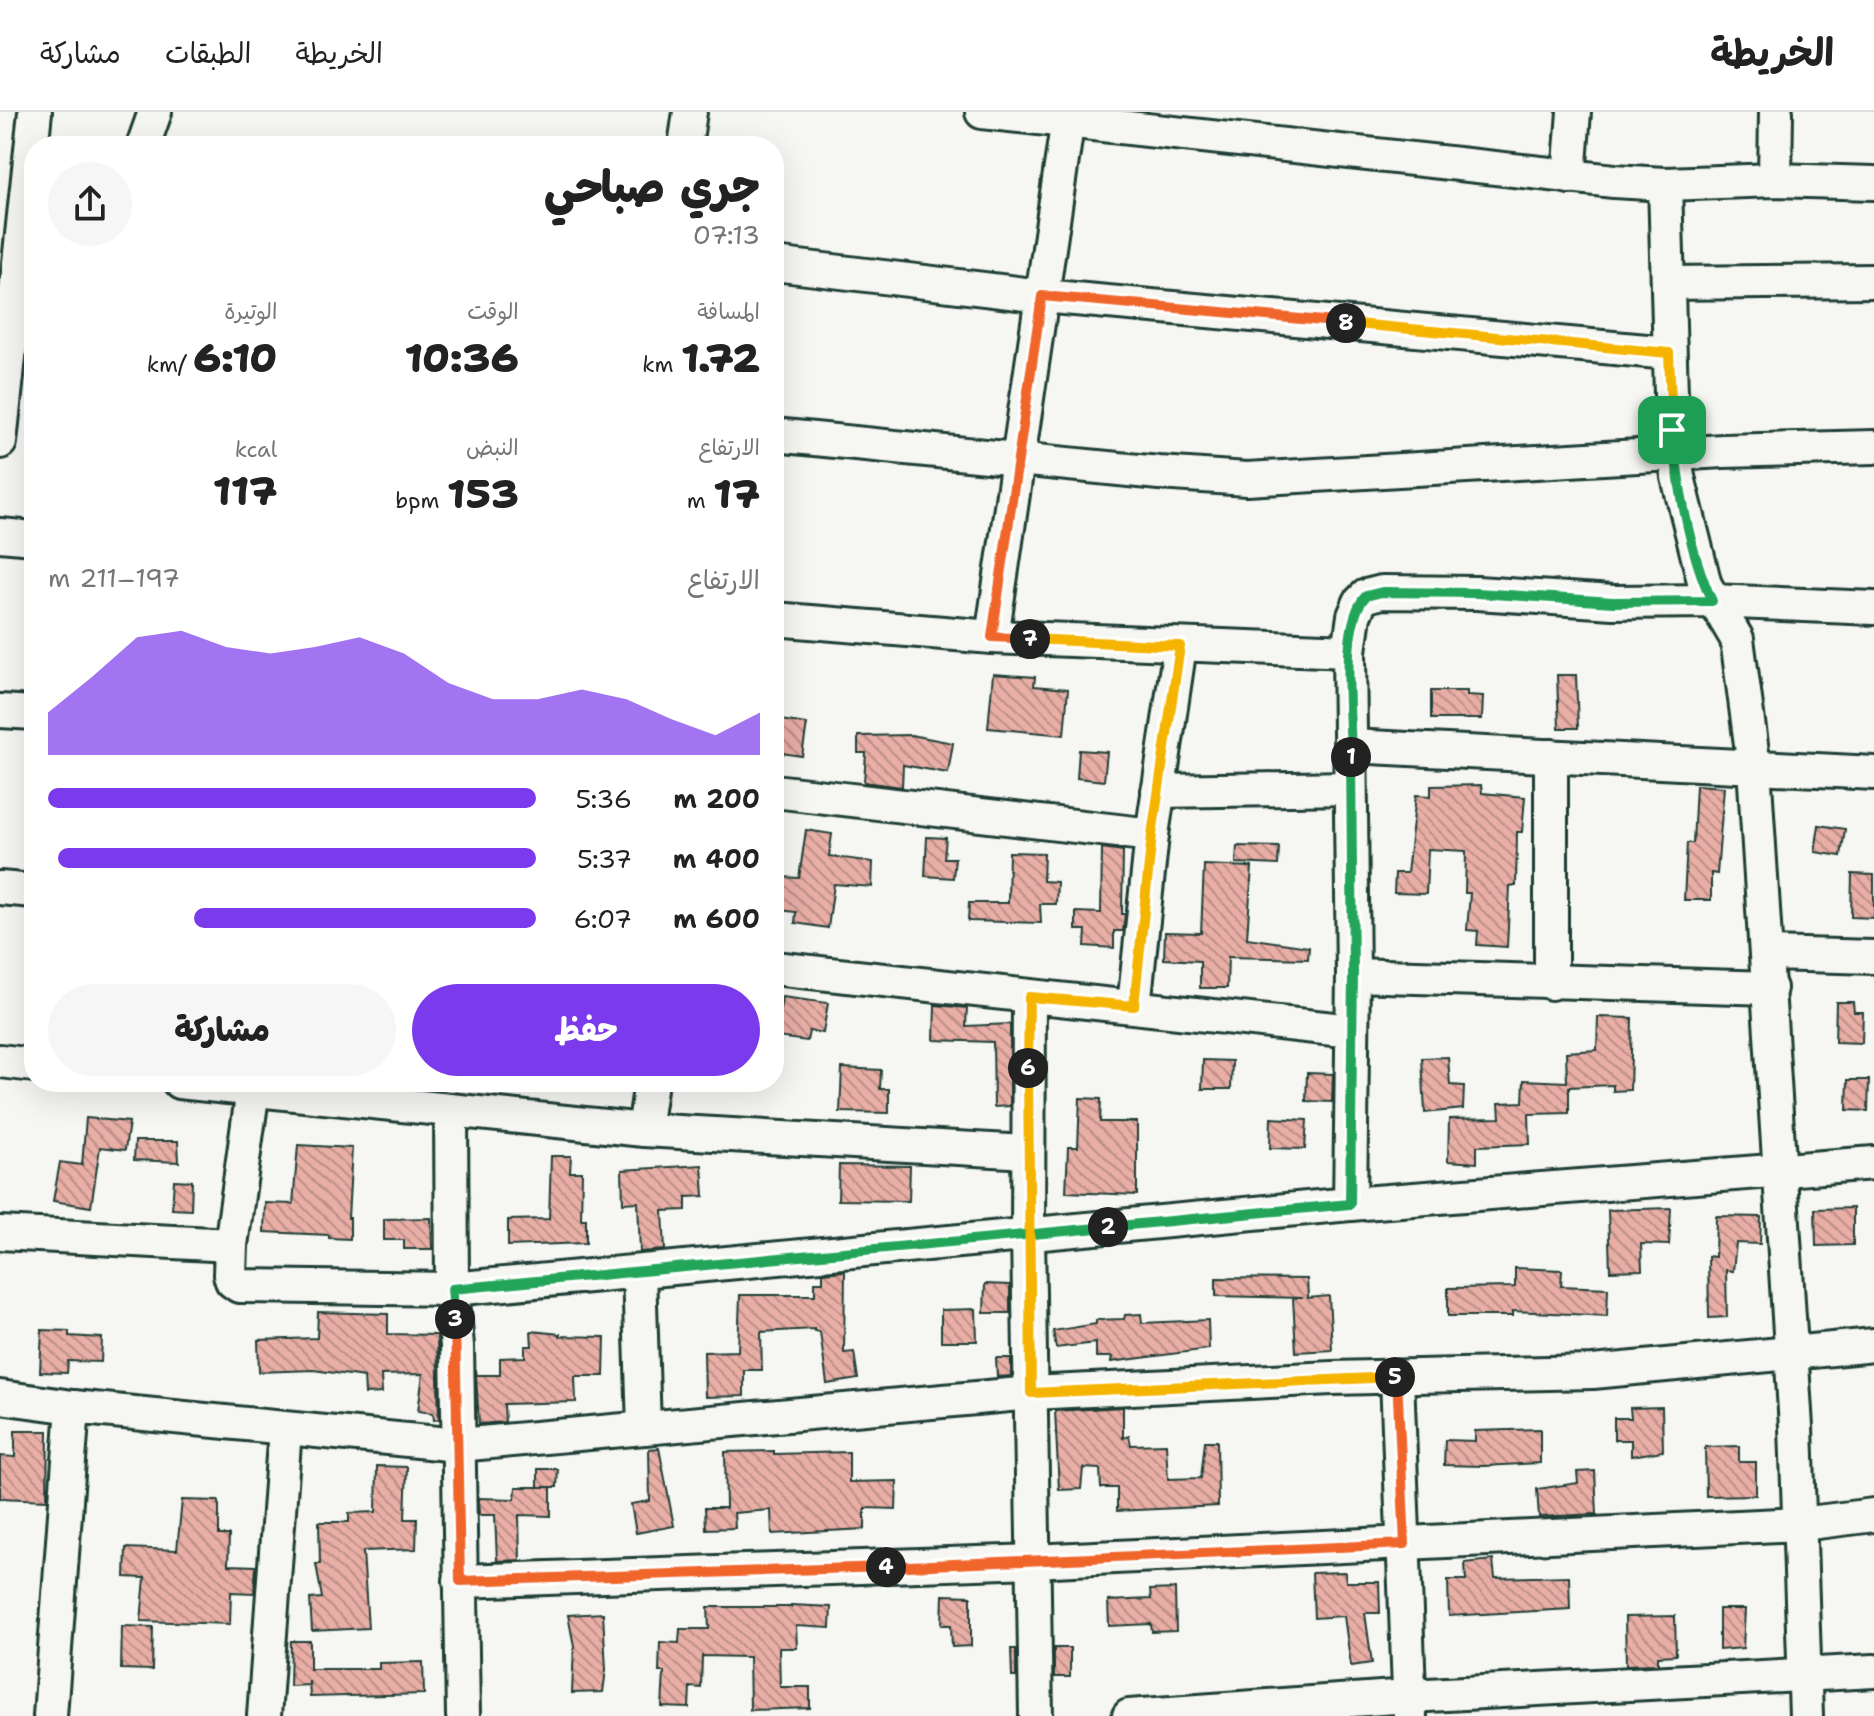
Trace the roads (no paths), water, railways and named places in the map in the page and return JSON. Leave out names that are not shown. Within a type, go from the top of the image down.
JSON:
[{"type":"street","points":[[30,136],[35,112]]},
{"type":"street","points":[[147,136],[155,112]]},
{"type":"street","points":[[686,136],[690,112]]},
{"type":"street","points":[[982,112],[1069,116],[1569,177],[1665,184],[1775,180],[1874,183]]},
{"type":"street","points":[[1569,177],[1574,112]]},
{"type":"street","points":[[1775,180],[1776,112]]},
{"type":"street","points":[[992,637],[1069,116]]},
{"type":"street","points":[[0,442],[14,363],[20,187],[24,167]]},
{"type":"street","points":[[1665,184],[1669,353],[1678,477],[1700,571],[1712,601],[1737,639],[1754,767],[1801,1524],[1806,1716]]},
{"type":"street","points":[[784,265],[1042,296],[1669,353]]},
{"type":"street","points":[[1668,283],[1874,281]]},
{"type":"street","points":[[784,436],[1184,476],[1247,479],[1675,454],[1874,447]]},
{"type":"street","points":[[0,535],[24,537]]},
{"type":"street","points":[[1350,1204],[1353,975],[1349,651],[1354,616],[1360,602],[1366,596],[1382,592],[1477,593],[1613,602],[1712,601],[1874,608]]},
{"type":"street","points":[[784,620],[992,637],[1349,651]]},
{"type":"street","points":[[1134,1006],[1152,835],[1180,646]]},
{"type":"street","points":[[0,711],[24,712]]},
{"type":"street","points":[[1351,746],[1874,773]]},
{"type":"street","points":[[1551,756],[1551,983]]},
{"type":"street","points":[[1158,791],[1350,788]]},
{"type":"street","points":[[784,792],[1152,835]]},
{"type":"street","points":[[0,888],[24,890]]},
{"type":"street","points":[[1767,954],[1874,957]]},
{"type":"street","points":[[784,969],[1352,1031]]},
{"type":"street","points":[[1353,975],[1770,988]]},
{"type":"street","points":[[1029,997],[1028,1235],[1036,1716]]},
{"type":"street","points":[[0,1061],[24,1064]]},
{"type":"street","points":[[253,1092],[231,1245],[230,1275],[239,1286],[452,1289],[1350,1204],[1874,1163]]},
{"type":"street","points":[[299,1092],[451,1112],[644,1130],[1028,1152]]},
{"type":"street","points":[[644,1130],[650,1092]]},
{"type":"street","points":[[451,1112],[452,1289],[457,1346],[463,1716]]},
{"type":"street","points":[[0,1233],[231,1245]]},
{"type":"street","points":[[639,1272],[644,1428]]},
{"type":"street","points":[[0,1397],[458,1445],[1031,1393],[1593,1372],[1874,1345]]},
{"type":"street","points":[[1397,1377],[1410,1706]]},
{"type":"street","points":[[50,1716],[73,1407]]},
{"type":"street","points":[[264,1716],[285,1429]]},
{"type":"street","points":[[460,1581],[1033,1561],[1405,1544],[1801,1524],[1874,1515]]},
{"type":"street","points":[[1129,1716],[1410,1706],[1874,1671]]}]
